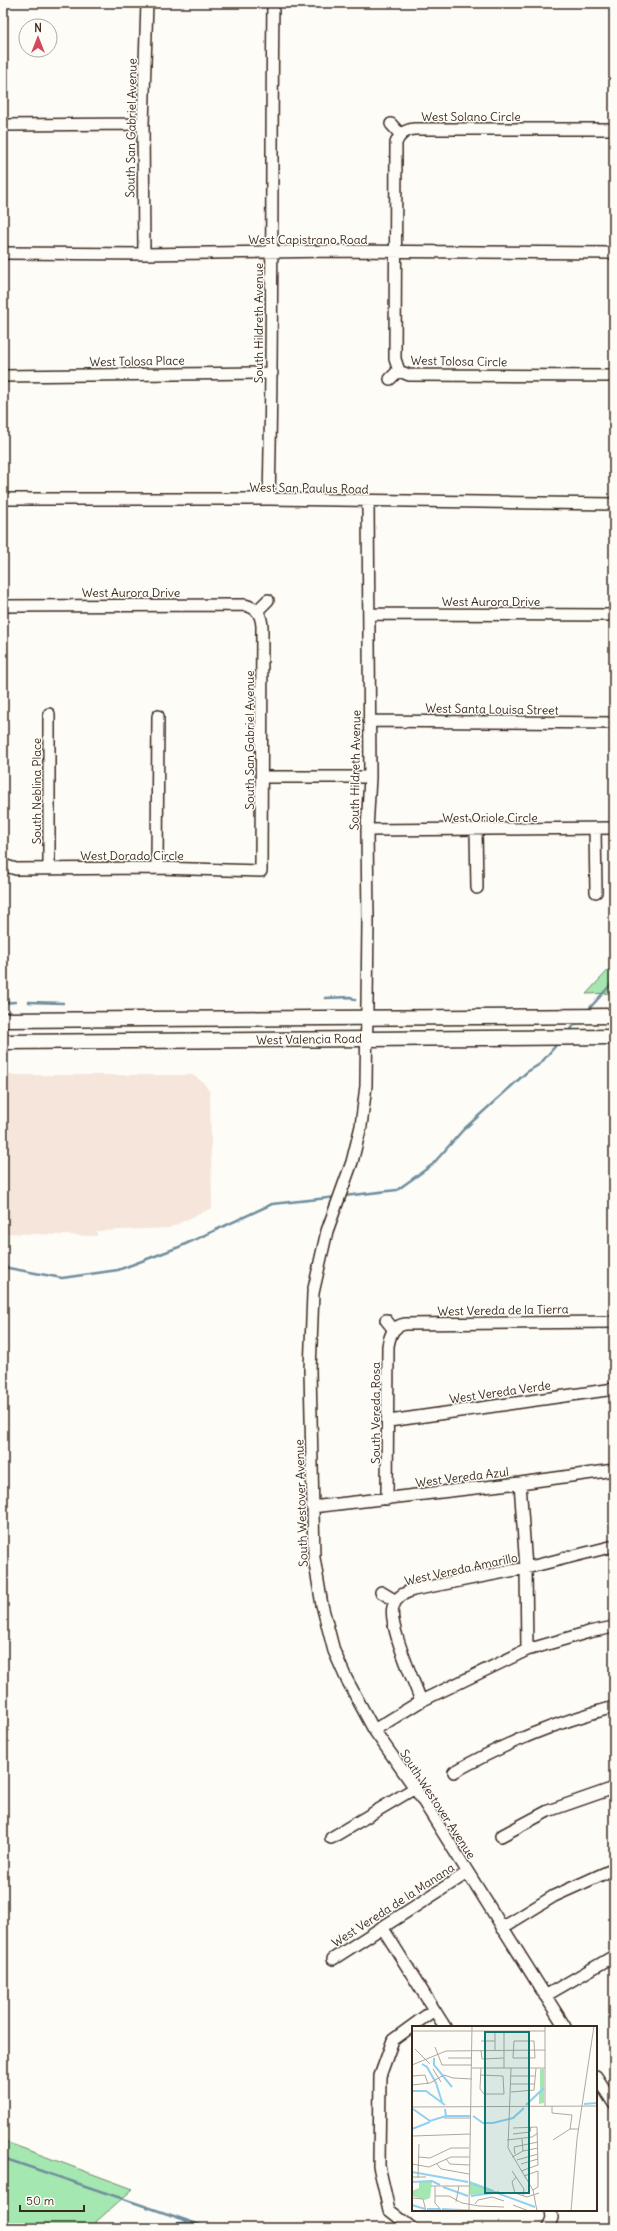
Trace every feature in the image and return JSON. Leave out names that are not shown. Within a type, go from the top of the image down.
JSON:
[{"type":"main road","name":"West Valencia Road","points":[[3,1020],[366,1017],[609,1017]]},
{"type":"main road","points":[[84,1041],[87,1020]]},
{"type":"main road","name":"West Valencia Road","points":[[3,1042],[614,1037]]},
{"type":"street","name":"South San Gabriel Avenue","points":[[144,254],[143,124],[147,3]]},
{"type":"street","name":"South Hildreth Avenue","points":[[269,499],[272,373],[271,252],[273,3]]},
{"type":"street","points":[[3,125],[143,124]]},
{"type":"street","points":[[392,124],[401,135],[396,143],[396,253]]},
{"type":"street","name":"West Solano Circle","points":[[401,135],[414,129],[614,129]]},
{"type":"street","name":"West Capistrano Road","points":[[3,253],[614,253]]},
{"type":"street","name":"West Tolosa Circle","points":[[396,253],[395,359],[399,370],[409,375],[614,376]]},
{"type":"street","points":[[390,379],[399,370]]},
{"type":"street","name":"West Tolosa Place","points":[[3,376],[272,373]]},
{"type":"street","name":"West San Paulus Road","points":[[3,499],[269,499],[368,502],[614,504]]},
{"type":"street","name":"South Hildreth Avenue","points":[[366,1038],[368,921],[367,830],[370,777],[368,502]]},
{"type":"street","points":[[257,611],[268,600]]},
{"type":"street","name":"West Aurora Drive","points":[[3,606],[244,605],[254,608],[257,611]]},
{"type":"street","name":"South San Gabriel Avenue","points":[[257,611],[261,619],[262,626],[263,778],[261,870]]},
{"type":"street","name":"West Aurora Drive","points":[[368,614],[614,615]]},
{"type":"street","name":"South Neblina Place","points":[[49,714],[49,868]]},
{"type":"street","points":[[157,868],[158,716]]},
{"type":"street","name":"West Santa Louisa Street","points":[[369,721],[614,723]]},
{"type":"street","points":[[263,778],[370,777]]},
{"type":"street","name":"West Oriole Circle","points":[[367,830],[614,828]]},
{"type":"street","points":[[595,829],[596,892]]},
{"type":"street","points":[[476,830],[477,888]]},
{"type":"street","name":"West Dorado Circle","points":[[3,865],[16,869],[157,868],[261,870]]},
{"type":"street","name":"South Westover Avenue","points":[[366,1038],[366,1086],[361,1126],[348,1174],[327,1231],[318,1263],[311,1309],[312,1507],[314,1558],[322,1605],[331,1637],[346,1678],[374,1730],[414,1788],[564,2026]]},
{"type":"street","points":[[386,1320],[394,1330]]},
{"type":"street","name":"West Vereda de la Tierra","points":[[394,1330],[405,1324],[614,1322]]},
{"type":"street","name":"South Vereda Rosa","points":[[387,1499],[389,1421],[388,1346],[390,1334],[394,1330]]},
{"type":"street","name":"West Vereda Verde","points":[[389,1421],[614,1389]]},
{"type":"street","name":"West Vereda Azul","points":[[312,1507],[520,1483],[614,1470]]},
{"type":"street","points":[[520,1483],[526,1568],[527,1650]]},
{"type":"street","name":"West Vereda Amarillo","points":[[421,1701],[392,1622],[392,1611],[396,1601],[405,1593],[413,1590],[526,1568],[571,1555],[614,1546]]},
{"type":"street","points":[[381,1592],[396,1601]]},
{"type":"street","points":[[374,1730],[421,1701],[527,1650],[589,1632],[614,1627]]},
{"type":"street","points":[[454,1772],[512,1742],[550,1726],[614,1707]]},
{"type":"street","points":[[331,1838],[414,1788]]},
{"type":"street","points":[[502,1836],[548,1811],[614,1788]]},
{"type":"street","points":[[502,1928],[554,1896],[614,1869]]},
{"type":"street","name":"West Vereda de la Manana","points":[[333,1959],[467,1873]]},
{"type":"street","points":[[382,1927],[444,2026]]},
{"type":"street","points":[[545,1996],[614,1956]]},
{"type":"street","points":[[412,2026],[434,2010]]},
{"type":"street","points":[[412,2026],[393,2040],[380,2076],[379,2166],[389,2210],[412,2228]]},
{"type":"street","points":[[597,2078],[614,2104]]},
{"type":"street","points":[[548,2228],[552,2218],[551,2211]]},
{"type":"shaded area","points":[[3,1075],[192,1075],[203,1082],[210,1093],[212,1208],[169,1228],[97,1231],[97,1236],[3,1233]]},
{"type":"green space","points":[[614,964],[614,993],[586,994]]},
{"type":"green space","points":[[3,2141],[133,2189],[89,2228],[3,2228]]},
{"type":"waterway","points":[[587,1011],[614,981]]},
{"type":"waterway","points":[[325,998],[351,997],[355,1000]]},
{"type":"waterway","points":[[3,1003],[15,1002]]},
{"type":"waterway","points":[[29,1002],[63,1003]]},
{"type":"waterway","points":[[568,1032],[577,1022]]},
{"type":"waterway","points":[[344,1196],[397,1190],[432,1165],[463,1130],[527,1072],[540,1064],[558,1043]]},
{"type":"waterway","points":[[3,1267],[62,1278],[118,1270],[179,1247],[272,1204],[337,1197]]},
{"type":"waterway","points":[[3,2158],[209,2228]]},
{"type":"waterway","points":[[142,2228],[191,2222]]}]
